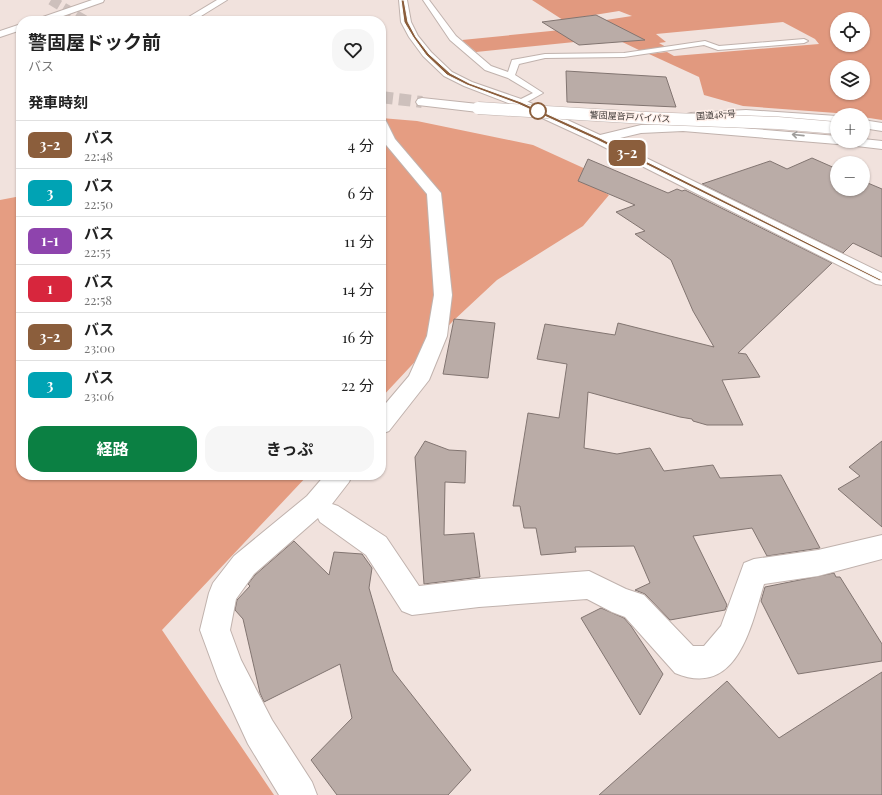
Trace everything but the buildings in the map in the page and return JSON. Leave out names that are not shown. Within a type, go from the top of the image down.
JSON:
[{"type":"main road","points":[[54,16],[100,0]]},
{"type":"main road","points":[[195,16],[222,0]]},
{"type":"main road","points":[[403,0],[406,22],[414,37],[448,74],[468,84],[520,103],[599,139],[882,280]]},
{"type":"main road","points":[[0,34],[16,29]]},
{"type":"main road","name":"警固屋音戸バイパス","points":[[422,102],[478,108],[623,117],[778,123],[830,127]]},
{"type":"main road","name":"国道487号","points":[[599,139],[613,132],[652,122],[722,114],[773,114],[830,119]]},
{"type":"main road","points":[[870,125],[882,127]]},
{"type":"main road","name":"国道487号","points":[[599,139],[641,129],[683,127],[747,131],[830,139]]},
{"type":"main road","points":[[870,131],[882,133]]},
{"type":"main road","points":[[386,133],[389,140],[434,193],[443,295],[437,336],[418,380],[386,420]]},
{"type":"main road","points":[[870,144],[882,145]]},
{"type":"main road","points":[[299,795],[260,732],[229,668],[215,630],[223,593],[244,565],[316,504],[336,480]]},
{"type":"main road","points":[[329,514],[376,546],[412,601],[479,593],[589,585],[622,602],[634,605],[686,662],[711,662],[733,635],[754,572],[818,563],[882,547]]},
{"type":"lane","points":[[426,0],[453,38],[488,68],[511,76],[539,93],[520,103]]},
{"type":"lane","points":[[511,76],[515,62],[545,56],[624,55],[705,43],[718,48],[804,41]]},
{"type":"shaded area","points":[[532,0],[882,0],[882,120],[870,118],[870,108],[830,108],[830,113],[743,106],[704,95],[699,77],[649,54],[667,52],[674,56],[819,44],[815,39],[783,22],[656,34],[666,42],[659,43],[666,47],[641,51],[614,38],[476,52],[462,40],[581,28],[580,24],[632,16],[619,11],[563,20]]},
{"type":"shaded area","points":[[386,118],[417,121],[533,145],[590,171],[604,192],[609,195],[583,226],[497,280],[453,321],[386,393]]},
{"type":"shaded area","points":[[16,197],[16,480],[303,480],[162,630],[274,795],[0,795],[0,200]]},
{"type":"tunnel","points":[[51,0],[78,16]]},
{"type":"tunnel","points":[[386,98],[422,102]]},
{"type":"bus line","name":"3-2","points":[[403,0],[406,22],[414,37],[448,74],[468,84],[520,103],[599,139],[882,280]]}]
